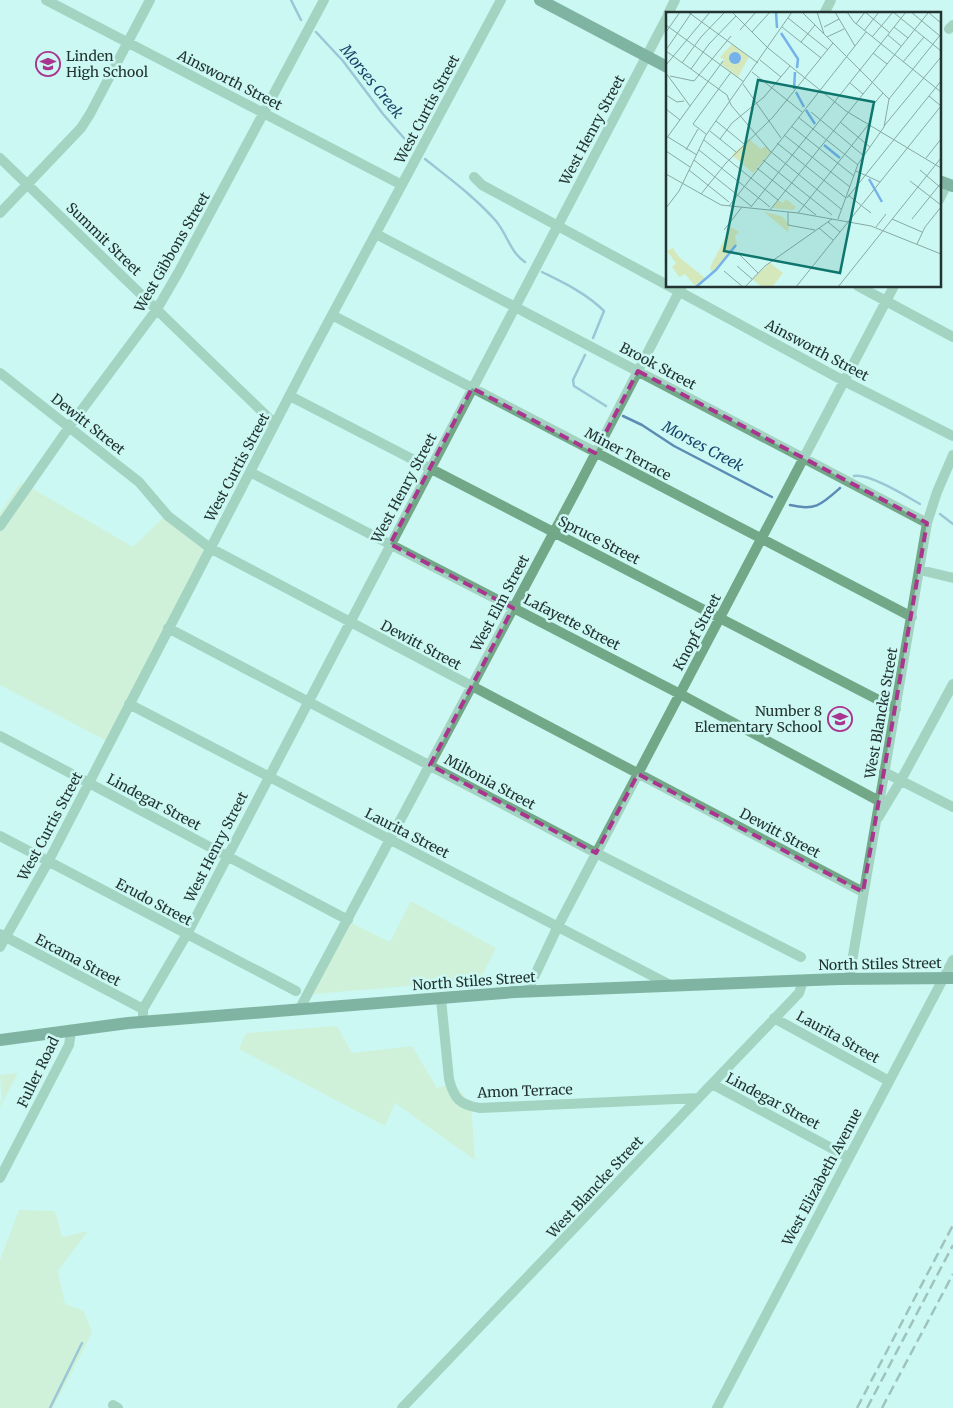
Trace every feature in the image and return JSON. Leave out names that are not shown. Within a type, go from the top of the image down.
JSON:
[{"type":"main road","points":[[540,0],[666,66]]},
{"type":"main road","name":"North Stiles Street","points":[[0,1040],[128,1023],[527,992],[849,979],[948,978]]},
{"type":"street","name":"Ainsworth Street","points":[[46,0],[402,185]]},
{"type":"street","points":[[0,213],[81,128],[150,0]]},
{"type":"street","name":"West Gibbons Street","points":[[0,526],[70,426],[157,309],[324,0]]},
{"type":"street","name":"West Curtis Street","points":[[0,947],[3,936],[48,862],[275,424],[501,0]]},
{"type":"street","name":"West Henry Street","points":[[670,12],[676,0]]},
{"type":"street","points":[[825,12],[831,0]]},
{"type":"street","name":"West Henry Street","points":[[143,1009],[187,934],[666,19]]},
{"type":"street","name":"Summit Street","points":[[0,158],[275,424]]},
{"type":"street","name":"Ainsworth Street","points":[[474,177],[482,185],[666,285]]},
{"type":"street","points":[[940,198],[946,184]]},
{"type":"street","name":"Brook Street","points":[[376,234],[927,523]]},
{"type":"street","points":[[862,288],[953,337]]},
{"type":"street","name":"Knopf Street","points":[[527,992],[558,926],[893,288]]},
{"type":"street","name":"Ainsworth Street","points":[[680,289],[844,381],[953,436]]},
{"type":"street","name":"West Elm Street","points":[[299,1010],[554,532],[680,289]]},
{"type":"street","name":"Miner Terrace","points":[[332,316],[912,618]]},
{"type":"street","name":"Dewitt Street","points":[[0,373],[139,482],[168,516],[210,548],[863,892]]},
{"type":"street","name":"Spruce Street","points":[[290,396],[896,709]]},
{"type":"street","name":"West Blancke Street","points":[[849,979],[927,523],[934,498],[953,455]]},
{"type":"street","name":"Lafayette Street","points":[[250,472],[680,694],[879,801]]},
{"type":"street","points":[[920,570],[953,578]]},
{"type":"street","name":"Miltonia Street","points":[[168,628],[596,853],[801,957]]},
{"type":"street","points":[[875,823],[901,780],[953,684]]},
{"type":"street","name":"Laurita Street","points":[[129,704],[673,986]]},
{"type":"street","name":"Lindegar Street","points":[[0,736],[348,920]]},
{"type":"street","points":[[884,772],[953,807]]},
{"type":"street","name":"Erudo Street","points":[[0,836],[296,991]]},
{"type":"street","name":"Ercama Street","points":[[3,936],[143,1009]]},
{"type":"street","name":"West Elizabeth Avenue","points":[[717,1408],[848,1157],[948,978],[953,960]]},
{"type":"street","name":"West Blancke Street","points":[[402,1408],[799,993],[803,981]]},
{"type":"street","name":"Amon Terrace","points":[[441,998],[449,1079],[452,1091],[459,1102],[468,1106],[480,1108],[698,1098]]},
{"type":"street","points":[[143,1009],[143,1023]]},
{"type":"street","name":"Laurita Street","points":[[774,1018],[889,1081]]},
{"type":"street","name":"Fuller Road","points":[[0,1178],[69,1044],[71,1032]]},
{"type":"street","name":"Lindegar Street","points":[[712,1084],[848,1157]]},
{"type":"highlighted area","points":[[638,371],[927,523],[863,892],[638,774],[596,853],[430,765],[513,608],[390,544],[472,388],[595,453]]},
{"type":"green space","points":[[21,482],[133,547],[169,512],[214,550],[109,742],[0,685],[0,513]]},
{"type":"green space","points":[[411,901],[496,948],[480,980],[313,994],[349,922],[390,942]]},
{"type":"green space","points":[[337,1026],[352,1053],[412,1046],[437,1088],[454,1083],[471,1105],[475,1160],[395,1103],[385,1126],[239,1049],[246,1033]]},
{"type":"green space","points":[[18,1073],[0,1107],[0,1102],[2,1101],[0,1075]]},
{"type":"green space","points":[[19,1210],[55,1211],[62,1237],[88,1231],[58,1271],[65,1304],[84,1311],[92,1333],[53,1408],[0,1408],[0,1260]]},
{"type":"waterway","name":"Morses Creek","points":[[291,0],[301,20]]},
{"type":"waterway","name":"Morses Creek","points":[[316,32],[343,61],[383,114],[410,145]]},
{"type":"waterway","name":"Morses Creek","points":[[425,159],[462,188],[488,212],[500,226],[512,248],[525,262]]},
{"type":"waterway","name":"Morses Creek","points":[[542,272],[567,284],[604,311],[593,338]]},
{"type":"waterway","name":"Morses Creek","points":[[585,355],[573,380],[574,386],[606,406]]},
{"type":"waterway","name":"Morses Creek","points":[[623,416],[642,425],[674,446],[772,497]]},
{"type":"waterway","name":"Morses Creek","points":[[854,476],[878,481],[920,504]]},
{"type":"waterway","name":"Morses Creek","points":[[790,505],[812,507],[828,499],[840,488]]},
{"type":"waterway","name":"Morses Creek","points":[[940,514],[953,524]]},
{"type":"waterway","points":[[50,1408],[82,1343]]},
{"type":"railway","points":[[857,1408],[953,1225]]},
{"type":"railway","points":[[867,1408],[953,1245]]},
{"type":"railway","points":[[882,1408],[953,1274]]},
{"type":"place","name":"Linden High School","points":[[48,64]]},
{"type":"place","name":"Number 8 Elementary School","points":[[840,719]]}]
